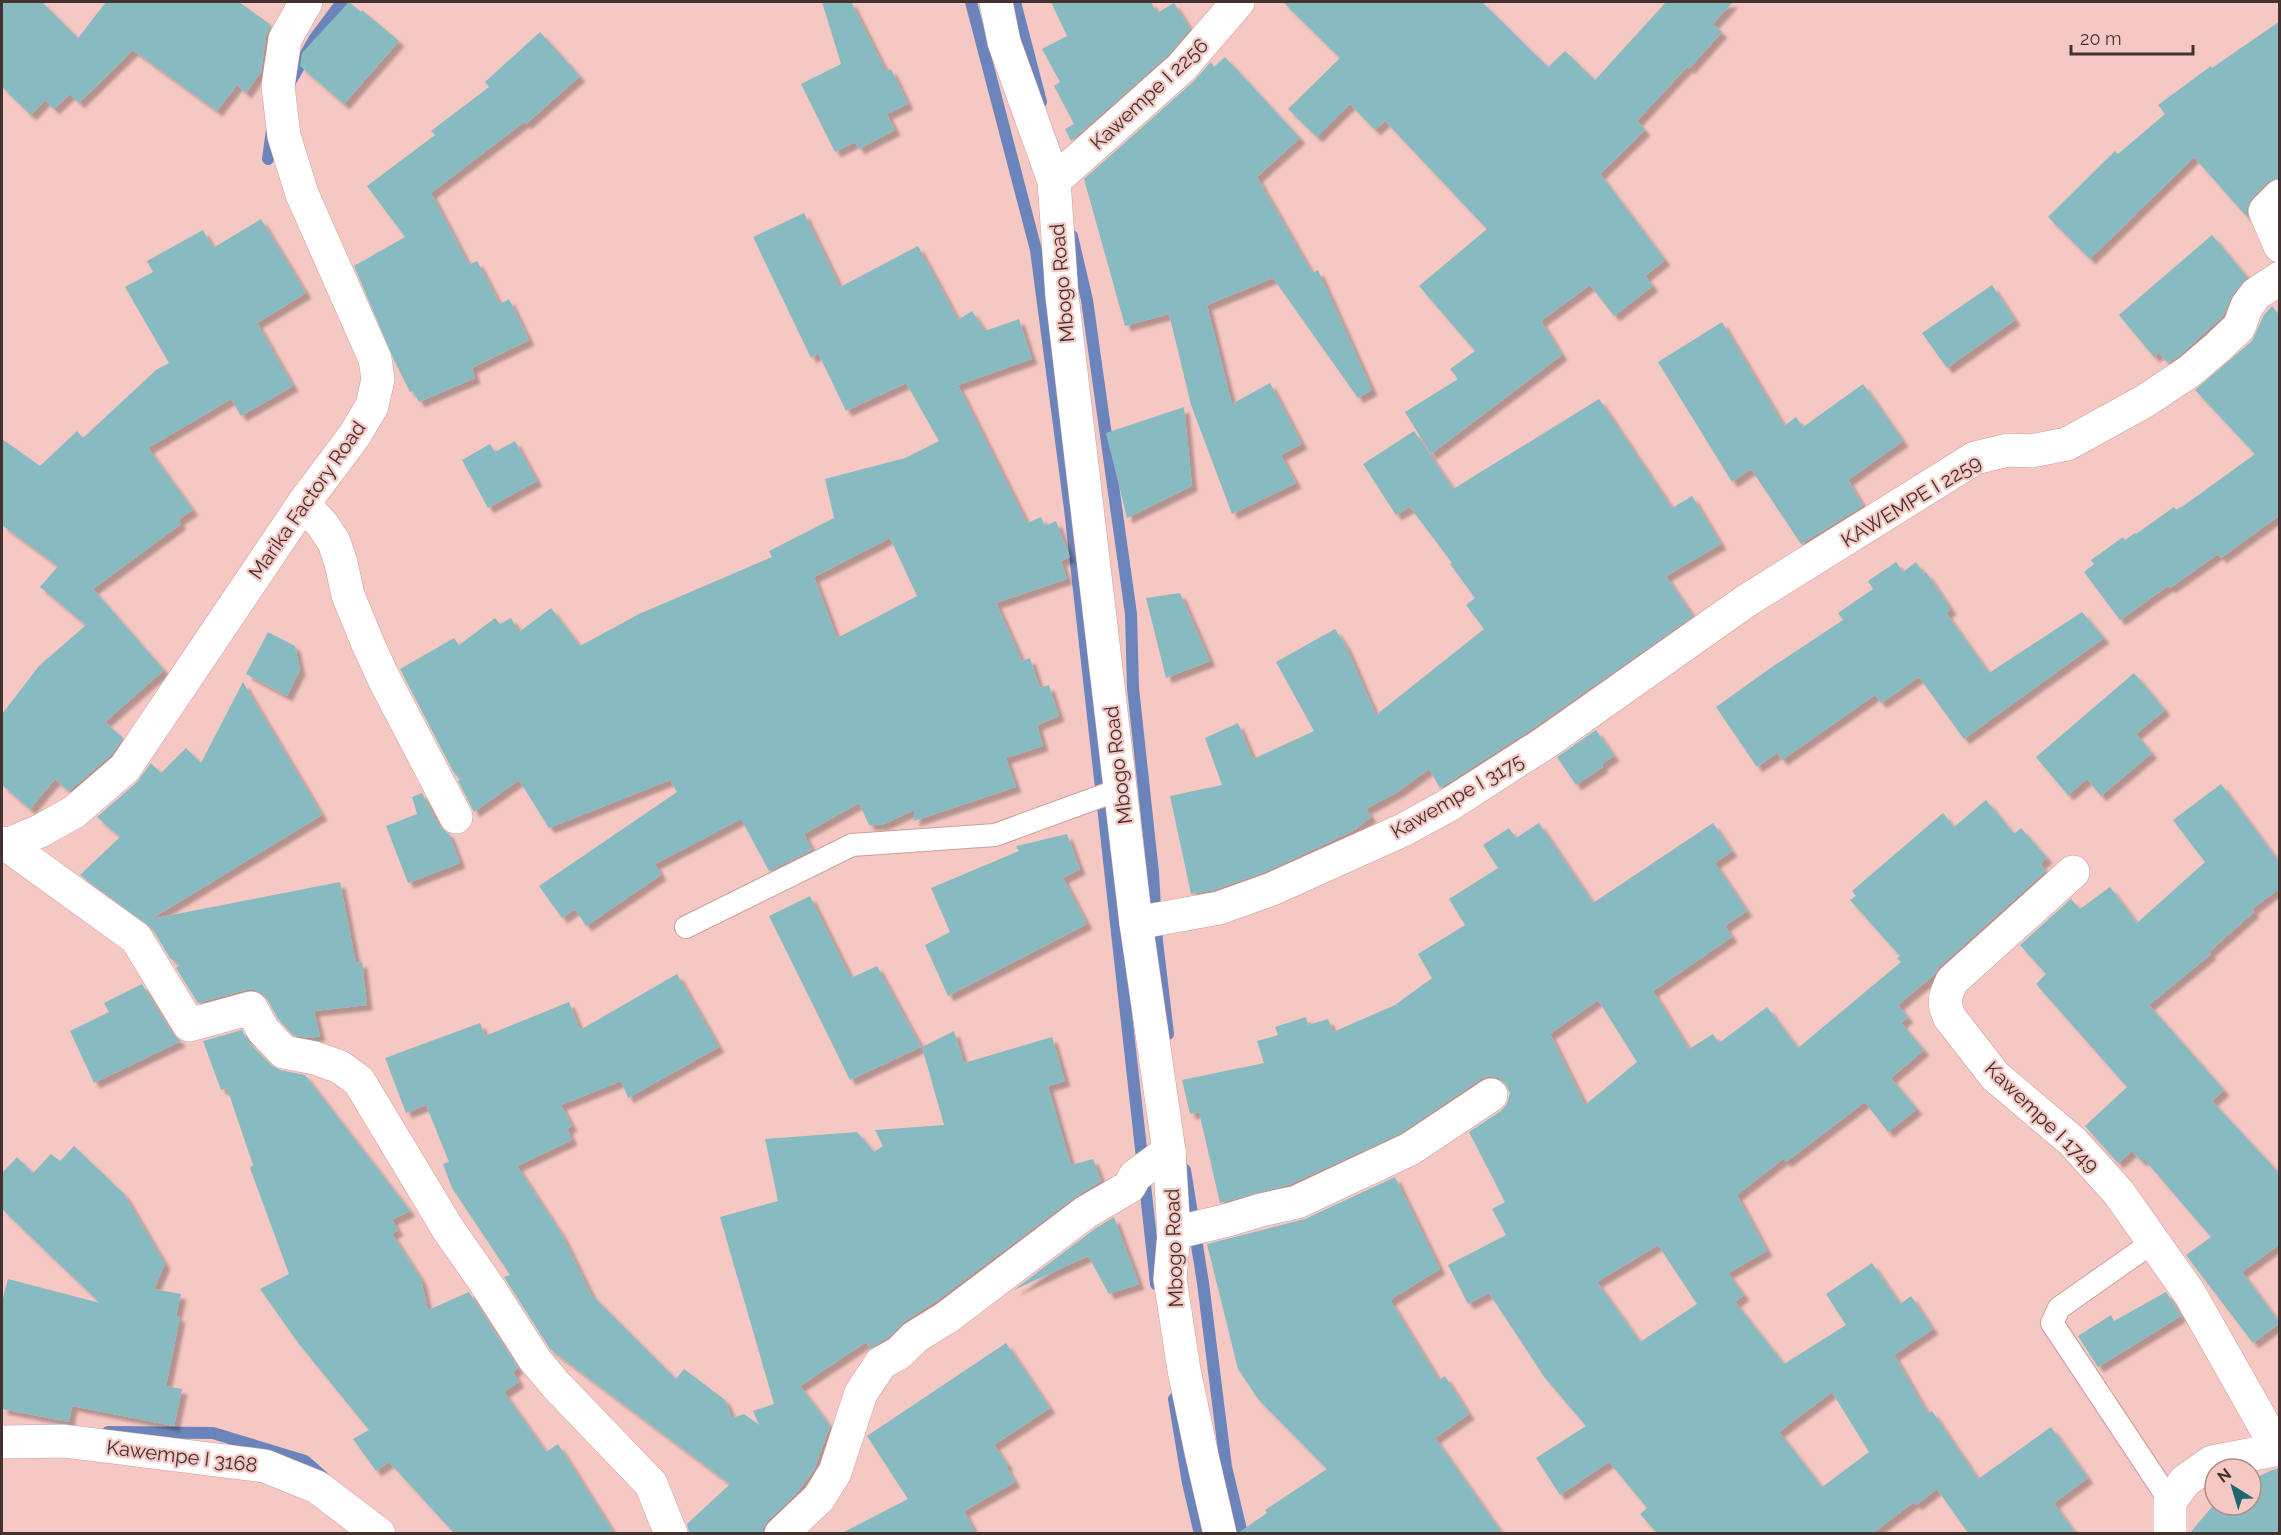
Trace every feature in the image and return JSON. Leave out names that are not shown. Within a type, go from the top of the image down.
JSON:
[{"type":"street","name":"Marika Factory Road","points":[[4,844],[40,831],[74,812],[125,768],[303,504],[354,436],[372,406],[378,379],[375,359],[302,194],[284,136],[278,86],[285,39],[306,2]]},
{"type":"street","name":"Mbogo Road","points":[[996,2],[1004,42],[1054,181],[1062,296],[1136,923],[1170,1151],[1187,1231],[1170,1279],[1202,1456],[1220,1533]]},
{"type":"street","name":"Kawempe I 2256","points":[[1054,181],[1181,68],[1238,2]]},
{"type":"street","points":[[2280,196],[2265,211],[2280,246]]},
{"type":"street","name":"KAWEMPE I 2259","points":[[1746,601],[1976,458],[2008,450],[2031,451],[2067,444],[2145,401],[2190,371],[2218,348],[2239,327],[2247,306],[2256,294],[2280,278]]},
{"type":"street","points":[[303,504],[322,524],[334,542],[348,596],[368,644],[456,817]]},
{"type":"street","name":"Kawempe I 3175","points":[[1136,923],[1219,908],[1320,869],[1402,830],[1447,806],[1508,768],[1746,601]]},
{"type":"street","points":[[4,844],[136,938],[189,1025],[251,1008],[263,1030],[284,1052],[315,1058],[340,1067],[359,1080],[448,1229],[488,1285],[535,1360],[651,1484],[671,1533]]},
{"type":"street","name":"Kawempe I 1749","points":[[2073,872],[1952,981],[1944,998],[1945,1007],[1950,1018],[1995,1076],[2072,1141],[2119,1193],[2190,1294],[2279,1449]]},
{"type":"street","points":[[1187,1231],[1297,1202],[1315,1194],[1410,1149],[1491,1095]]},
{"type":"street","points":[[781,1533],[819,1498],[835,1472],[861,1393],[881,1363],[899,1353],[915,1337],[946,1318],[1086,1212],[1129,1187],[1135,1176],[1170,1151]]},
{"type":"street","name":"Kawempe I 3168","points":[[2,1442],[64,1442],[265,1466],[317,1487],[379,1533]]},
{"type":"street","points":[[2170,1533],[2170,1501],[2185,1481],[2212,1462],[2279,1449]]},
{"type":"lane","points":[[686,927],[852,846],[995,835],[1121,789]]},
{"type":"lane","points":[[2154,1242],[2059,1308],[2052,1323],[2170,1501]]},
{"type":"building","points":[[2,2],[42,2],[78,38],[106,2],[239,2],[271,25],[266,36],[261,72],[246,93],[237,85],[217,111],[133,50],[79,103],[70,94],[54,109],[45,100],[31,115],[2,87]]},
{"type":"building","points":[[349,2],[399,41],[344,104],[300,66],[302,53]]},
{"type":"building","points":[[822,2],[851,2],[886,71],[891,69],[908,104],[887,114],[895,130],[859,149],[855,142],[835,152],[801,84],[841,64]]},
{"type":"building","points":[[1051,2],[1151,2],[1157,13],[1174,3],[1190,29],[1168,55],[1071,141],[1065,129],[1074,124],[1054,86],[1060,82],[1042,49],[1067,36]]},
{"type":"building","points":[[1283,2],[1482,2],[1548,67],[1565,51],[1595,80],[1666,2],[1733,2],[1713,24],[1722,32],[1637,121],[1645,130],[1600,174],[1665,260],[1645,276],[1653,286],[1614,316],[1590,285],[1541,321],[1562,355],[1431,454],[1405,412],[1458,379],[1450,369],[1475,351],[1419,286],[1487,229],[1385,121],[1375,130],[1350,104],[1317,137],[1288,109],[1340,58]]},
{"type":"building","points":[[2280,21],[2280,178],[2267,182],[2252,198],[2247,207],[2247,217],[2194,157],[2090,259],[2048,217],[2115,151],[2118,154],[2165,114],[2158,105],[2211,66],[2212,68]]},
{"type":"building","points":[[540,32],[580,76],[526,124],[524,122],[431,193],[469,265],[477,261],[500,304],[509,299],[529,340],[472,368],[475,378],[419,402],[413,391],[410,392],[394,360],[354,266],[405,237],[367,186],[435,135],[431,131],[489,87],[485,82]]},
{"type":"building","points":[[1225,57],[1300,138],[1257,177],[1312,273],[1318,270],[1372,390],[1358,398],[1273,278],[1207,305],[1232,404],[1270,383],[1302,444],[1281,455],[1296,483],[1232,514],[1191,405],[1169,314],[1125,326],[1084,179],[1193,82],[1211,62],[1214,67]]},
{"type":"building","points":[[804,213],[840,287],[918,246],[958,320],[972,311],[985,331],[1019,319],[1032,359],[958,385],[1027,523],[1041,517],[1045,526],[1056,521],[1070,557],[1061,561],[1067,579],[996,603],[1022,661],[1030,658],[1040,688],[1049,685],[1059,716],[1037,725],[1043,746],[1006,758],[1016,787],[914,821],[914,810],[882,825],[869,825],[859,803],[804,834],[812,850],[769,871],[741,819],[655,864],[661,875],[586,926],[575,909],[562,918],[539,886],[677,792],[670,780],[549,828],[519,780],[474,812],[458,781],[460,780],[453,771],[400,669],[454,638],[459,645],[495,618],[500,624],[511,618],[519,632],[551,608],[580,646],[639,614],[772,557],[769,551],[834,518],[825,479],[905,458],[939,441],[906,383],[846,411],[818,353],[811,358],[753,237]],"holes":[[[890,538],[917,596],[837,638],[814,577]]]},
{"type":"building","points":[[261,219],[306,293],[257,323],[293,386],[241,416],[231,399],[148,448],[193,510],[178,520],[181,524],[93,589],[164,670],[105,722],[123,738],[111,755],[69,791],[55,779],[30,809],[2,785],[2,714],[39,666],[86,625],[40,587],[58,566],[2,525],[2,439],[40,466],[77,431],[83,438],[156,370],[169,363],[125,287],[153,272],[147,261],[203,230],[213,248]]},
{"type":"building","points":[[2212,235],[2247,277],[2232,295],[2223,316],[2179,356],[2168,363],[2159,353],[2154,357],[2119,315]]},
{"type":"building","points":[[1992,285],[2015,320],[1947,368],[1922,333]]},
{"type":"building","points":[[2272,306],[2280,316],[2280,515],[2221,558],[2218,554],[2120,620],[2084,572],[2094,564],[2091,560],[2123,537],[2125,540],[2174,507],[2176,510],[2186,504],[2255,454],[2195,390],[2252,341],[2264,315]]},
{"type":"building","points":[[1722,322],[1784,426],[1796,417],[1803,427],[1863,384],[1903,441],[1848,480],[1863,506],[1801,544],[1751,469],[1732,482],[1658,362]]},
{"type":"building","points":[[1599,399],[1672,508],[1692,496],[1721,544],[1666,576],[1693,616],[1535,727],[1440,788],[1429,769],[1399,791],[1366,809],[1371,817],[1353,831],[1265,872],[1214,890],[1191,894],[1170,796],[1222,785],[1205,738],[1238,723],[1253,759],[1314,731],[1276,662],[1335,629],[1346,646],[1376,715],[1484,629],[1466,605],[1475,598],[1450,564],[1452,563],[1410,507],[1396,515],[1363,464],[1414,431],[1453,489]]},
{"type":"building","points":[[1184,407],[1192,486],[1127,518],[1106,433]]},
{"type":"building","points":[[515,441],[537,481],[488,508],[462,460],[490,444],[495,452]]},
{"type":"building","points":[[1896,562],[1903,572],[1916,562],[1924,574],[1926,572],[1951,609],[1946,613],[1989,673],[2082,612],[2104,638],[1964,739],[1919,677],[1881,703],[1875,695],[1782,760],[1777,753],[1757,767],[1716,707],[1843,620],[1838,613],[1873,589],[1868,581]]},
{"type":"building","points":[[1180,593],[1210,661],[1166,678],[1146,598]]},
{"type":"building","points":[[268,632],[295,646],[300,670],[287,696],[246,674]]},
{"type":"building","points":[[2134,673],[2165,710],[2136,734],[2152,753],[2101,796],[2087,779],[2068,795],[2036,757]]},
{"type":"building","points":[[243,682],[322,815],[151,919],[340,882],[356,963],[362,962],[367,1005],[314,1011],[320,1036],[309,1038],[293,1035],[278,1019],[262,993],[255,990],[246,990],[198,1003],[176,968],[180,965],[170,958],[152,928],[80,875],[120,837],[97,817],[137,782],[151,763],[161,773],[186,748],[201,763]]},
{"type":"building","points":[[1596,730],[1614,756],[1602,764],[1603,767],[1576,785],[1557,757]]},
{"type":"building","points":[[2221,784],[2280,863],[2280,888],[2252,909],[2254,912],[2209,952],[2211,954],[2149,1005],[2224,1090],[2212,1101],[2280,1174],[2280,1244],[2242,1272],[2280,1323],[2253,1343],[2186,1255],[2211,1237],[2144,1159],[2141,1161],[2132,1151],[2118,1163],[2085,1126],[2127,1087],[2036,984],[2046,974],[2020,945],[2071,899],[2080,909],[2110,887],[2137,923],[2205,862],[2173,820]]},
{"type":"building","points":[[422,793],[439,826],[449,834],[460,863],[408,883],[386,826],[417,814],[412,797]]},
{"type":"building","points":[[1986,800],[2014,834],[2021,828],[2047,858],[2040,864],[2046,871],[1939,967],[1934,975],[1898,1005],[1908,1017],[1901,1023],[1924,1050],[1891,1078],[1917,1109],[1888,1132],[1865,1102],[1786,1162],[1783,1159],[1737,1195],[1767,1251],[1728,1273],[1744,1295],[1735,1302],[1784,1364],[1846,1325],[1826,1294],[1872,1263],[1900,1304],[1911,1296],[1933,1329],[1894,1355],[1928,1414],[1932,1411],[1978,1479],[2051,1427],[2088,1478],[2054,1503],[2075,1533],[1968,1533],[1937,1489],[1916,1505],[1914,1502],[1873,1533],[1657,1533],[1640,1514],[1647,1508],[1609,1462],[1560,1495],[1536,1458],[1586,1426],[1545,1378],[1489,1293],[1468,1304],[1448,1265],[1506,1235],[1492,1209],[1505,1202],[1469,1132],[1501,1111],[1507,1104],[1510,1093],[1506,1084],[1499,1078],[1489,1076],[1481,1079],[1401,1133],[1291,1184],[1220,1203],[1199,1112],[1190,1114],[1182,1080],[1264,1063],[1257,1041],[1278,1035],[1275,1027],[1306,1017],[1308,1025],[1328,1019],[1333,1032],[1395,1005],[1432,978],[1418,954],[1465,925],[1449,899],[1498,868],[1483,845],[1509,828],[1516,838],[1539,823],[1593,903],[1713,823],[1732,851],[1715,863],[1747,911],[1725,926],[1732,937],[1653,991],[1689,1049],[1713,1034],[1719,1043],[1767,1007],[1798,1048],[1901,962],[1897,958],[1900,956],[1850,900],[1856,896],[1852,891],[1943,813],[1954,827]],"holes":[[[1598,1000],[1637,1062],[1585,1105],[1550,1034]],[[1658,1245],[1697,1304],[1640,1342],[1597,1282]],[[1832,1392],[1869,1452],[1822,1487],[1779,1432]]]},
{"type":"building","points":[[1067,834],[1080,869],[1063,878],[1087,924],[948,996],[925,945],[950,932],[931,888],[1019,851],[1016,846]]},
{"type":"building","points":[[810,896],[851,978],[877,966],[921,1047],[850,1080],[769,916]]},
{"type":"building","points":[[677,974],[719,1047],[628,1098],[621,1081],[561,1105],[572,1126],[567,1129],[572,1140],[517,1166],[562,1235],[591,1294],[676,1379],[684,1369],[725,1400],[732,1418],[744,1414],[759,1425],[753,1411],[774,1404],[720,1217],[778,1201],[765,1139],[857,1132],[874,1152],[883,1146],[875,1130],[944,1125],[922,1047],[954,1031],[964,1063],[1052,1037],[1065,1081],[1048,1086],[1071,1165],[1093,1159],[1101,1181],[1075,1197],[935,1302],[905,1321],[888,1338],[870,1348],[866,1342],[800,1386],[830,1426],[814,1470],[794,1496],[768,1520],[763,1533],[689,1533],[687,1524],[730,1484],[550,1349],[504,1277],[510,1275],[452,1188],[443,1164],[449,1162],[426,1105],[406,1113],[385,1058],[480,1023],[485,1036],[569,1002],[580,1030]]},
{"type":"building","points":[[142,984],[173,1035],[181,1041],[94,1083],[70,1031],[109,1012],[104,1003]]},
{"type":"building","points":[[242,1030],[249,1043],[271,1065],[280,1070],[305,1075],[410,1211],[392,1220],[398,1230],[392,1234],[421,1279],[428,1310],[469,1292],[518,1368],[513,1372],[519,1382],[504,1392],[546,1452],[558,1444],[614,1533],[454,1533],[389,1462],[376,1471],[353,1439],[369,1430],[299,1344],[260,1289],[289,1274],[250,1168],[253,1165],[227,1088],[221,1090],[203,1041]]},
{"type":"building","points":[[74,1146],[124,1194],[165,1264],[154,1289],[181,1294],[176,1316],[180,1317],[166,1386],[182,1389],[174,1426],[72,1406],[69,1422],[2,1409],[2,1302],[8,1279],[100,1303],[2,1209],[2,1173],[17,1157],[33,1173],[51,1154],[60,1161]]},
{"type":"building","points":[[1395,1177],[1440,1269],[1390,1300],[1439,1380],[1445,1376],[1469,1414],[1435,1438],[1502,1533],[1238,1533],[1267,1513],[1265,1510],[1327,1469],[1258,1399],[1238,1369],[1207,1244],[1305,1219]]},
{"type":"building","points":[[1114,1217],[1139,1284],[1109,1294],[1088,1256],[1014,1290],[1096,1228]]},
{"type":"building","points":[[2166,1292],[2181,1316],[2098,1367],[2078,1336],[2111,1315],[2114,1321]]},
{"type":"building","points":[[1006,1343],[1050,1408],[994,1445],[1008,1465],[1006,1466],[1015,1482],[964,1511],[975,1533],[842,1533],[908,1499],[867,1436]]},
{"type":"building","points":[[2280,1468],[2280,1533],[2190,1533],[2203,1517],[2263,1517],[2263,1474]]},
{"type":"waterway","points":[[289,84],[315,38],[342,2]]},
{"type":"waterway","points":[[971,2],[1036,250],[1070,509],[1156,1284]]},
{"type":"waterway","points":[[1015,2],[1041,102]]},
{"type":"waterway","points":[[268,159],[272,130]]},
{"type":"waterway","points":[[1072,236],[1087,300],[1131,614],[1133,688],[1168,1034]]},
{"type":"waterway","points":[[1185,1170],[1203,1283],[1226,1467],[1242,1534]]},
{"type":"waterway","points":[[1174,1399],[1188,1483],[1200,1534]]},
{"type":"waterway","points":[[108,1432],[213,1433],[305,1461],[323,1477]]}]
